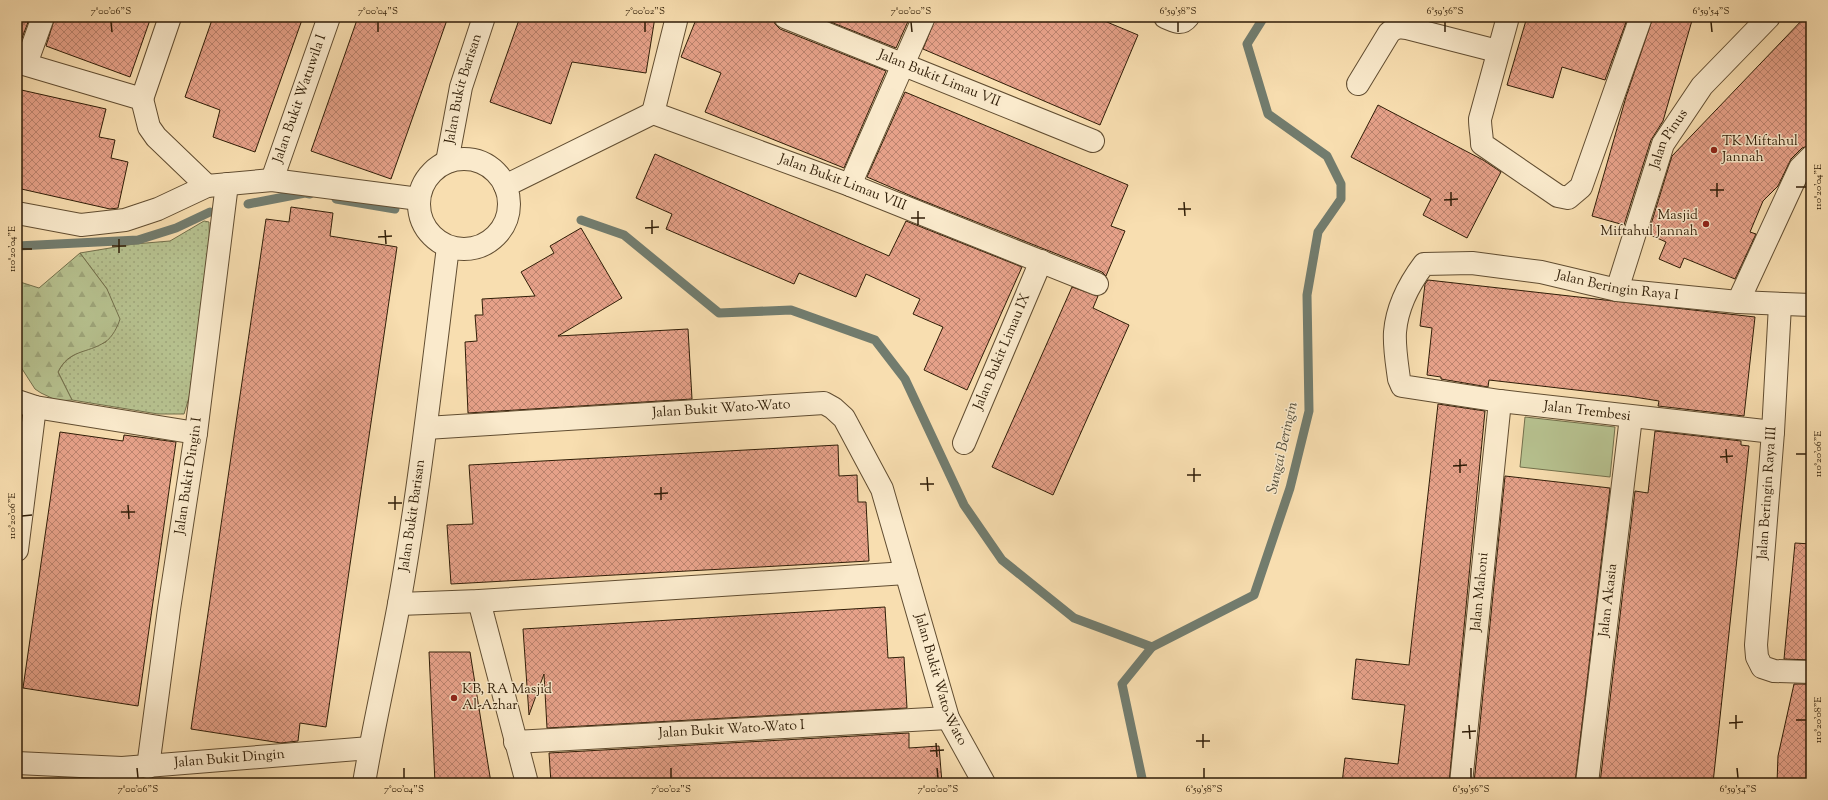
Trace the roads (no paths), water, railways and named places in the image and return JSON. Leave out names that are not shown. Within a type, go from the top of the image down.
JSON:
[{"type":"street","points":[[43,17],[21,63],[142,99]]},
{"type":"street","points":[[170,17],[142,99],[149,127],[156,137],[217,185]]},
{"type":"street","name":"Jalan Bukit Watuwila I","points":[[272,180],[329,17]]},
{"type":"street","name":"Jalan Bukit Barisan","points":[[447,162],[461,87],[484,17]]},
{"type":"street","points":[[505,186],[653,112],[677,17]]},
{"type":"street","name":"Jalan Bukit Limau VII","points":[[785,17],[1093,141]]},
{"type":"street","points":[[850,185],[924,17]]},
{"type":"street","points":[[1508,17],[1480,119],[1482,144],[1558,196],[1568,198],[1581,187],[1641,17]]},
{"type":"street","name":"Jalan Pinus","points":[[1617,290],[1663,144],[1702,86],[1769,17]]},
{"type":"street","points":[[1358,84],[1389,33],[1394,29],[1402,27],[1498,51]]},
{"type":"street","name":"Jalan Bukit Limau VIII","points":[[653,112],[850,185],[1097,284]]},
{"type":"street","points":[[1738,302],[1800,168],[1811,157]]},
{"type":"street","points":[[464,159],[481,163],[495,172],[505,186],[509,203],[506,221],[497,236],[483,246],[466,250],[448,247],[436,240],[426,228],[420,214],[419,199],[424,183],[434,170],[447,162],[464,159]]},
{"type":"street","points":[[17,213],[81,225],[125,220],[158,209],[217,185],[272,180],[419,199]]},
{"type":"street","name":"Jalan Bukit Dingin I","points":[[148,767],[169,608],[196,432],[217,185]]},
{"type":"street","name":"Jalan Bukit Barisan","points":[[364,783],[399,604],[426,428],[448,247]]},
{"type":"street","name":"Jalan Bukit Limau IX","points":[[964,443],[1041,261]]},
{"type":"street","name":"Jalan Beringin Raya I","points":[[1402,386],[1399,379],[1395,333],[1402,301],[1410,283],[1424,264],[1472,263],[1541,272],[1617,290],[1738,302],[1780,305],[1811,305]]},
{"type":"street","name":"Jalan Beringin Raya III","points":[[1780,305],[1773,432],[1756,645],[1757,657],[1762,667],[1774,671],[1811,672]]},
{"type":"street","name":"Jalan Trembesi","points":[[1402,386],[1500,401],[1773,432]]},
{"type":"street","name":"Jalan Mahoni","points":[[1461,783],[1500,401]]},
{"type":"street","name":"Jalan Bukit Wato-Wato","points":[[426,428],[824,403],[833,408],[844,418],[882,489],[948,718],[984,783]]},
{"type":"street","points":[[17,550],[26,404],[196,432]]},
{"type":"street","name":"Jalan Akasia","points":[[1587,783],[1631,417]]},
{"type":"street","points":[[399,604],[479,601],[906,573]]},
{"type":"street","points":[[479,601],[526,783]]},
{"type":"street","name":"Jalan Bukit Wato-Wato I","points":[[515,742],[948,718]]},
{"type":"street","name":"Jalan Bukit Dingin","points":[[17,763],[122,776],[148,767],[370,748]]},
{"type":"waterway","name":"Sungai Beringin","points":[[1143,783],[1122,684],[1152,647],[1254,595],[1290,488],[1309,411],[1307,295],[1318,232],[1341,199],[1341,184],[1327,156],[1268,114],[1247,44],[1264,17]]},
{"type":"waterway","points":[[248,204],[305,193],[310,194]]},
{"type":"waterway","points":[[336,199],[395,209]]},
{"type":"waterway","points":[[17,246],[138,240],[176,228],[210,212]]},
{"type":"waterway","points":[[581,220],[624,235],[719,313],[791,310],[875,340],[905,379],[964,505],[1002,560],[1074,618],[1152,647]]},
{"type":"place","name":"TK Miftahul Jannah","points":[[1714,150]]},
{"type":"place","name":"Masjid Miftahul Jannah","points":[[1706,224]]},
{"type":"place","name":"KB, RA Masjid Al-Azhar","points":[[454,698]]}]
